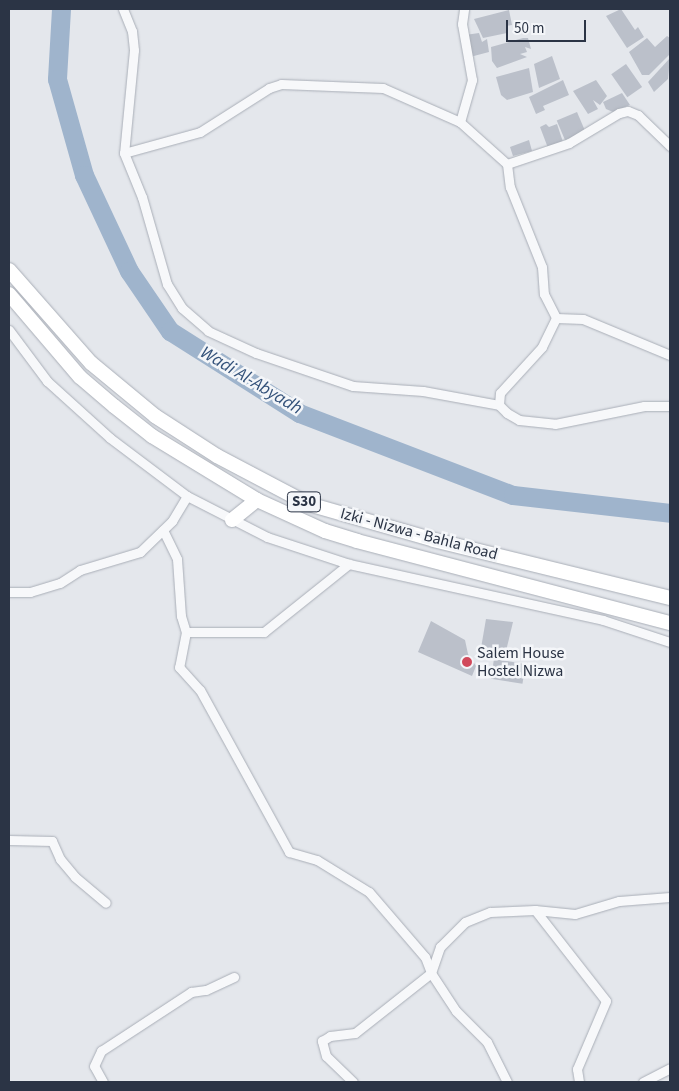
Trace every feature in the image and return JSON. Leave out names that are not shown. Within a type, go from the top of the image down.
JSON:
[{"type":"main road","name":"Izki - Nizwa - Bahla Road","points":[[9,270],[91,363],[155,416],[217,456],[308,504],[434,540],[670,598]]},
{"type":"main road","name":"Izki - Nizwa - Bahla Road","points":[[9,294],[80,377],[114,406],[152,436],[257,500],[325,531],[357,541],[666,623]]},
{"type":"main road","points":[[232,520],[257,500]]},
{"type":"street","points":[[123,9],[132,31],[134,50],[124,153],[142,197],[166,284],[182,308],[208,331],[256,353],[353,386],[422,391],[499,405],[519,420],[539,424],[570,422],[644,406],[670,406]]},
{"type":"street","points":[[460,122],[472,80],[462,24],[464,9]]},
{"type":"street","points":[[124,153],[200,132],[269,88],[281,84],[383,88],[460,122],[507,164],[510,187],[542,267],[544,294],[556,318]]},
{"type":"street","points":[[507,164],[569,143],[619,113],[628,111],[638,115],[670,146]]},
{"type":"street","points":[[499,405],[500,393],[506,384],[542,347],[556,318]]},
{"type":"street","points":[[556,318],[583,320],[670,355]]},
{"type":"street","points":[[10,334],[60,394],[110,438],[187,496],[267,537],[349,564],[603,620],[670,642]]},
{"type":"street","points":[[9,592],[30,592],[60,583],[80,570],[140,552],[172,521],[187,496]]},
{"type":"street","points":[[163,530],[177,559],[181,616],[186,632],[179,667],[200,690],[289,852],[317,860],[369,892],[425,957],[431,973],[456,1011],[487,1042],[507,1082]]},
{"type":"street","points":[[186,632],[264,632],[349,564]]},
{"type":"street","points":[[9,840],[52,841],[60,858],[75,877],[106,903]]},
{"type":"street","points":[[353,1082],[326,1056],[322,1041],[330,1036],[356,1033],[431,973],[440,947],[465,922],[490,912],[535,910],[575,914],[619,901],[670,897]]},
{"type":"street","points":[[535,910],[606,1001],[577,1069],[579,1082]]},
{"type":"street","points":[[103,1082],[94,1066],[101,1051],[191,992],[206,990],[234,977]]},
{"type":"street","points":[[643,1082],[670,1068]]},
{"type":"building","points":[[621,9],[635,30],[638,27],[644,37],[627,48],[606,16]]},
{"type":"building","points":[[509,10],[512,25],[506,26],[507,33],[483,38],[474,19]]},
{"type":"building","points":[[479,33],[482,42],[487,39],[489,52],[470,57],[465,35]]},
{"type":"building","points":[[667,36],[670,38],[670,54],[649,75],[642,75],[629,52],[647,38],[655,47]]},
{"type":"building","points":[[528,38],[531,49],[525,47],[527,52],[520,54],[527,57],[497,68],[492,61],[491,47]]},
{"type":"building","points":[[552,56],[560,79],[539,88],[534,64]]},
{"type":"building","points":[[670,58],[668,79],[654,92],[648,82]]},
{"type":"building","points":[[626,64],[642,87],[627,97],[611,74]]},
{"type":"building","points":[[529,68],[533,92],[507,100],[501,95],[496,77]]},
{"type":"building","points":[[563,80],[569,95],[543,106],[545,110],[536,114],[529,97]]},
{"type":"building","points":[[596,80],[607,96],[600,105],[593,100],[598,109],[588,114],[573,91]]},
{"type":"building","points":[[622,93],[630,105],[613,112],[606,109],[603,102]]},
{"type":"building","points":[[577,112],[585,131],[565,140],[557,121]]},
{"type":"building","points":[[546,124],[549,127],[557,124],[563,142],[548,148],[540,127]]},
{"type":"building","points":[[529,140],[532,151],[513,156],[510,147]]},
{"type":"building","points":[[486,619],[513,622],[506,651],[481,648]]},
{"type":"building","points":[[431,621],[465,640],[468,654],[476,666],[472,676],[418,652]]},
{"type":"building","points":[[494,659],[526,664],[522,684],[491,679]]},
{"type":"waterway","name":"Wadi Al-Abyadh","points":[[61,9],[57,79],[84,175],[129,271],[170,331],[299,413],[513,495],[670,513]]},
{"type":"place","name":"Salem House Hostel Nizwa","points":[[467,662]]}]
